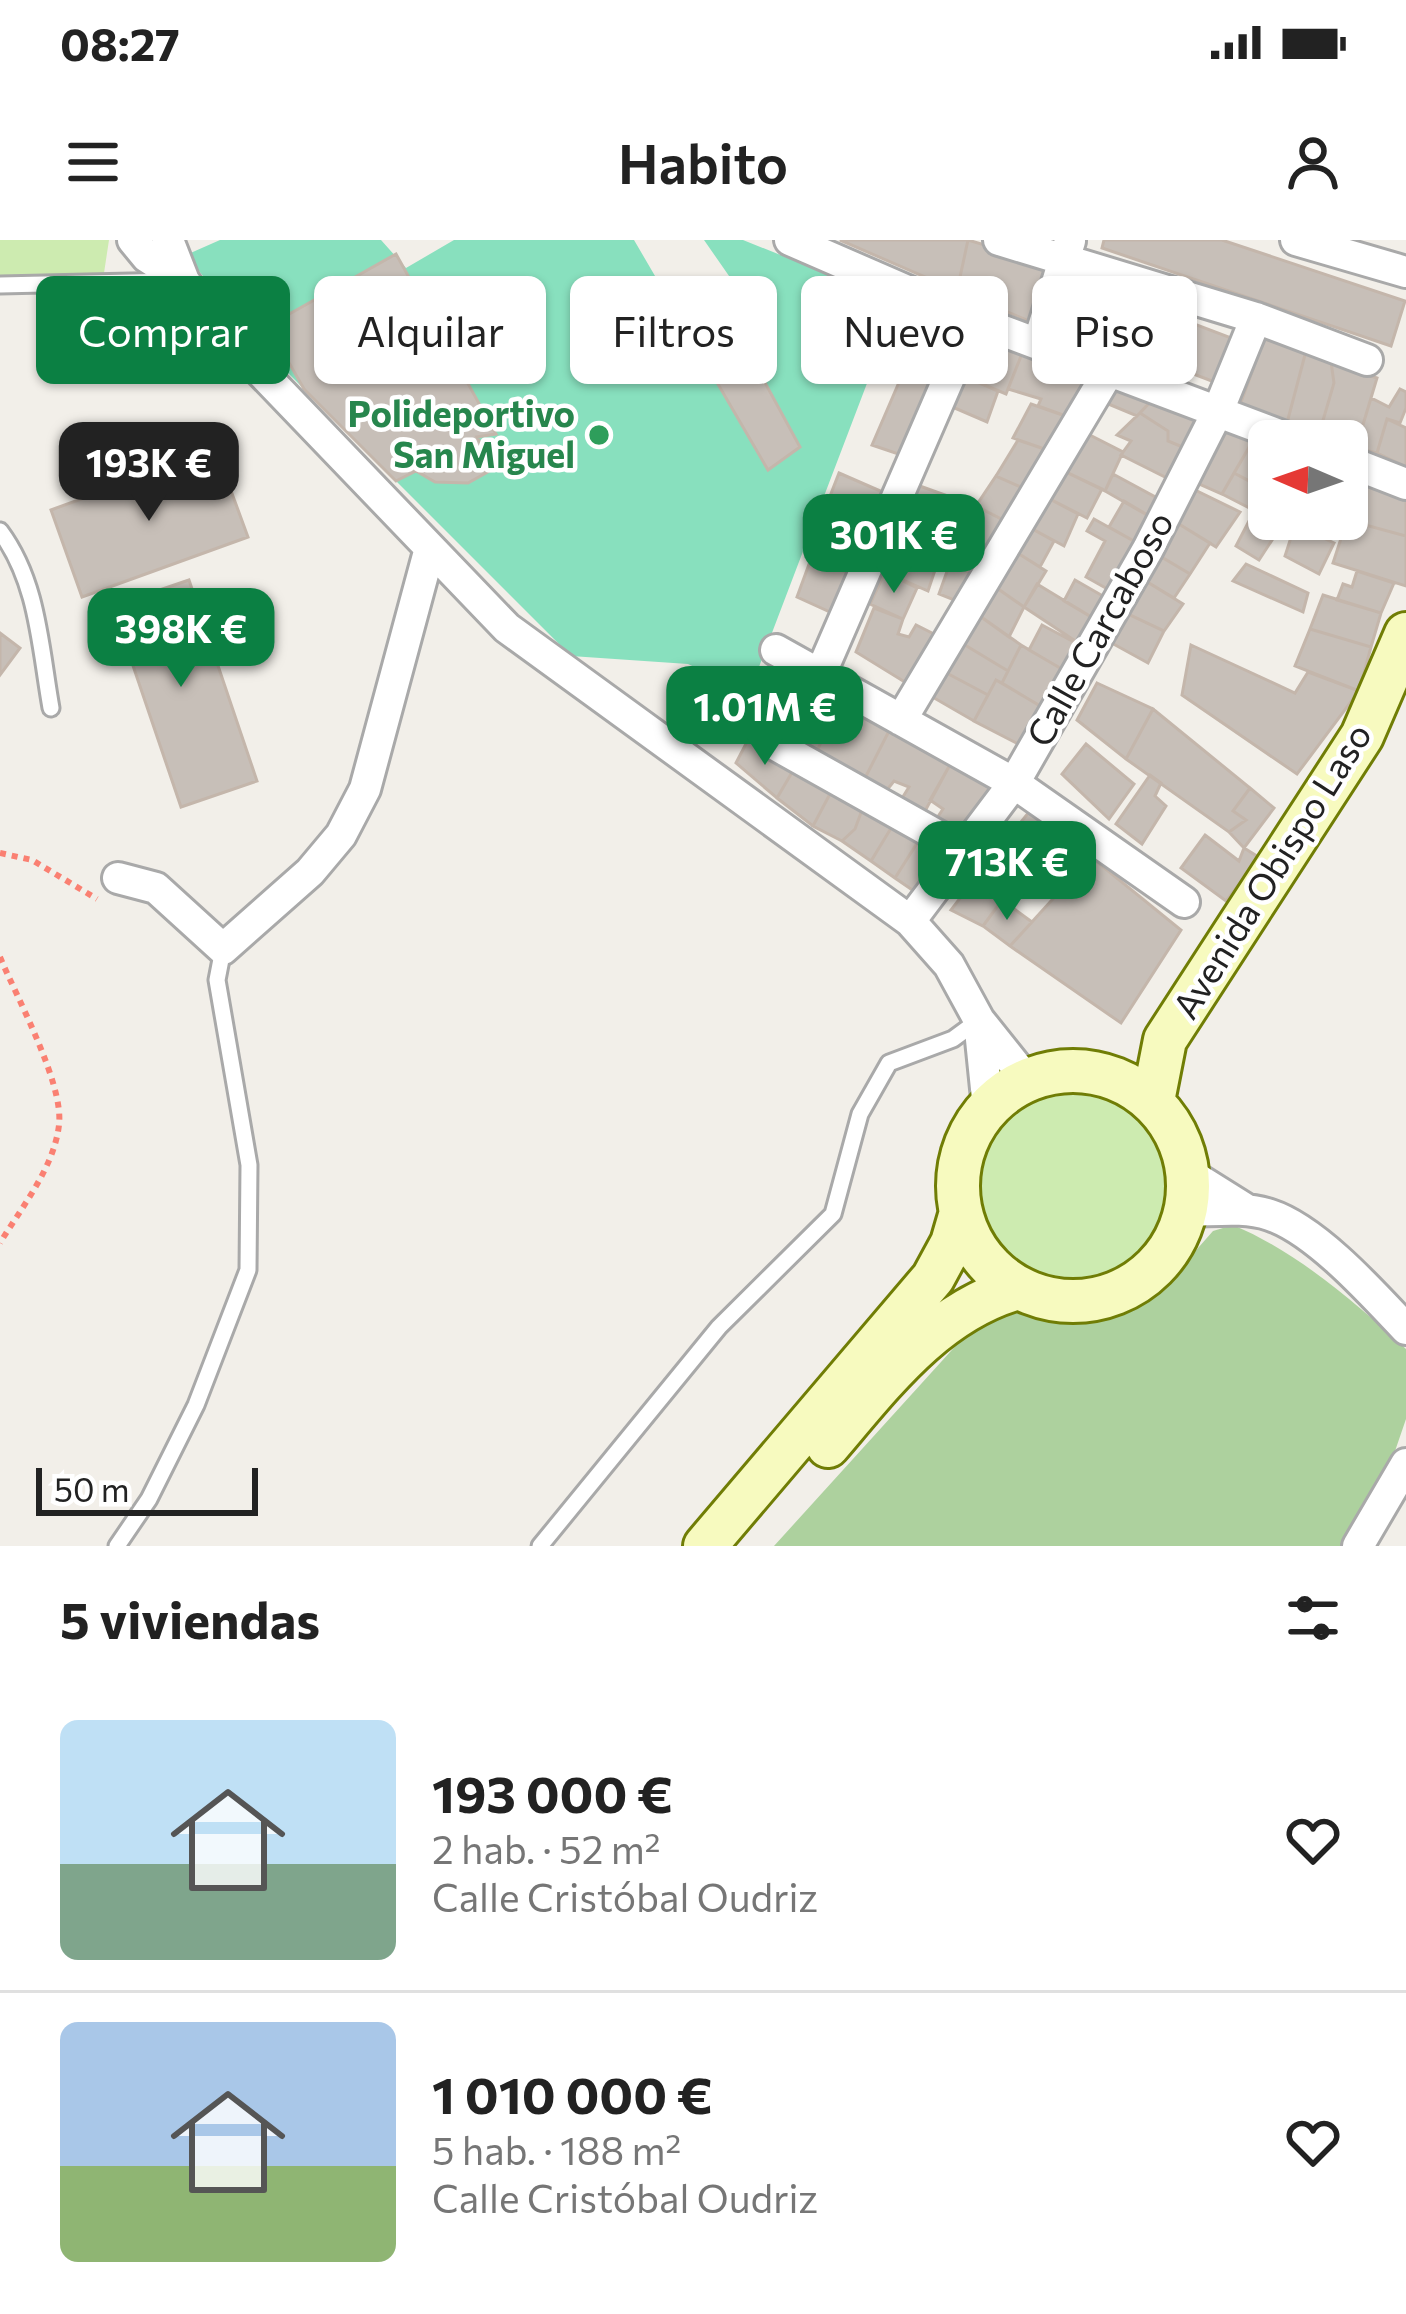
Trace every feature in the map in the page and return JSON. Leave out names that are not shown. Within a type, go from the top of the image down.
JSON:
[{"type":"main road","name":"Avenida Obispo Laso","points":[[1153,1101],[1165,1040],[1362,736],[1406,634]]},
{"type":"main road","name":"Avenida Obispo Laso","points":[[1106,1075],[1165,1040]]},
{"type":"main road","points":[[705,1546],[933,1278],[952,1243],[961,1212],[958,1175],[968,1139],[988,1108],[1027,1080],[1079,1070],[1106,1075],[1153,1101],[1170,1122],[1187,1192],[1176,1240],[1135,1285],[1107,1297],[1077,1302],[1046,1299],[1018,1288],[982,1256],[961,1212]]},
{"type":"main road","points":[[740,1546],[940,1324],[994,1295],[1018,1288]]},
{"type":"street","points":[[134,240],[147,257],[176,276]]},
{"type":"street","points":[[168,240],[182,276]]},
{"type":"street","points":[[790,240],[873,276]]},
{"type":"street","points":[[999,240],[1067,250],[1367,360]]},
{"type":"street","points":[[1296,240],[1406,272]]},
{"type":"street","name":"Calle Carcaboso","points":[[910,921],[1014,783],[1148,548],[1218,411],[1256,318]]},
{"type":"street","points":[[273,384],[507,628],[910,921],[949,965],[979,1020],[1027,1080]]},
{"type":"street","points":[[820,675],[946,384]]},
{"type":"street","points":[[901,720],[1101,384]]},
{"type":"street","points":[[1146,384],[1248,423]]},
{"type":"street","points":[[1368,469],[1406,484]]},
{"type":"street","points":[[884,526],[949,554]]},
{"type":"street","points":[[118,878],[156,888],[223,950],[310,872],[341,835],[365,788],[430,548]]},
{"type":"street","points":[[776,650],[1014,783],[1184,902]]},
{"type":"street","points":[[774,744],[963,850]]},
{"type":"street","points":[[979,1020],[988,1108]]},
{"type":"street","points":[[1187,1192],[1274,1215],[1342,1262],[1406,1329]]},
{"type":"street","points":[[1358,1546],[1406,1464]]},
{"type":"lane","points":[[0,285],[36,284]]},
{"type":"lane","points":[[0,531],[20,558],[30,584],[51,708]]},
{"type":"lane","points":[[117,1546],[148,1499],[196,1405],[248,1270],[250,1165],[217,980],[223,950]]},
{"type":"lane","points":[[540,1546],[718,1327],[781,1270],[832,1214],[860,1114],[889,1063],[953,1040],[979,1020]]},
{"type":"path","points":[[0,957],[57,1092],[59,1126],[44,1172],[0,1243]]},
{"type":"green space","points":[[0,240],[109,240],[104,273],[0,280]]},
{"type":"green space","name":"Polideportivo San Miguel","points":[[220,240],[381,240],[406,268],[454,240],[634,240],[655,276],[570,276],[570,384],[777,384],[777,276],[729,276],[704,240],[743,240],[833,276],[801,276],[801,384],[867,384],[749,693],[688,664],[571,656],[290,375],[290,276],[203,276],[186,255]]},
{"type":"green space","points":[[1072,1088],[1110,1096],[1142,1117],[1163,1149],[1171,1187],[1163,1225],[1142,1257],[1110,1278],[1072,1286],[1034,1278],[1002,1257],[981,1225],[973,1187],[981,1149],[1002,1117],[1034,1096]]},
{"type":"green space","points":[[1233,1225],[1302,1264],[1406,1349],[1406,1419],[1394,1454],[1340,1546],[774,1546],[980,1319],[1018,1309],[1092,1315],[1133,1304],[1169,1281],[1213,1231]]},
{"type":"building","points":[[840,240],[968,240],[960,276],[923,276]]},
{"type":"building","points":[[968,240],[1055,266],[1052,276],[1032,276],[1032,322],[1008,312],[1008,276],[960,276]]},
{"type":"building","points":[[1104,240],[1222,240],[1405,301],[1391,346],[1197,280],[1197,276],[1102,248]]},
{"type":"building","points":[[396,254],[408,276],[357,276]]},
{"type":"building","points":[[314,300],[314,384],[468,384],[496,434],[477,437],[495,468],[468,483],[435,482],[416,471],[396,481],[304,389],[290,364],[290,314]]},
{"type":"building","points":[[1197,325],[1234,339],[1217,383],[1197,375]]},
{"type":"building","points":[[1008,339],[1025,346],[1006,394],[982,384],[1008,384]]},
{"type":"building","points":[[1264,339],[1306,351],[1288,420],[1240,405]]},
{"type":"building","points":[[1025,346],[1032,349],[1032,384],[1096,384],[1074,419],[1038,406],[1041,399],[1008,389]]},
{"type":"building","points":[[1306,351],[1331,362],[1334,383],[1323,420],[1288,420]]},
{"type":"building","points":[[1331,362],[1377,378],[1364,420],[1323,420],[1334,383]]},
{"type":"building","points":[[718,384],[766,384],[800,447],[768,470]]},
{"type":"building","points":[[898,384],[940,384],[907,457],[872,445]]},
{"type":"building","points":[[964,384],[998,391],[987,422],[950,406]]},
{"type":"building","points":[[1119,384],[1153,399],[1137,416],[1106,403]]},
{"type":"building","points":[[1400,389],[1406,392],[1400,423],[1387,419],[1377,453],[1368,451],[1364,420],[1371,398],[1389,407]]},
{"type":"building","points":[[1153,399],[1209,421],[1192,451],[1168,441],[1168,431],[1140,413]]},
{"type":"building","points":[[1031,404],[1074,419],[1056,453],[1013,438]]},
{"type":"building","points":[[1140,413],[1168,431],[1168,441],[1192,451],[1173,481],[1121,455],[1131,441],[1117,435]]},
{"type":"building","points":[[1387,419],[1406,428],[1406,467],[1377,453]]},
{"type":"building","points":[[1227,430],[1248,435],[1248,449],[1222,494],[1197,483]]},
{"type":"building","points":[[1082,431],[1123,452],[1105,491],[1060,469]]},
{"type":"building","points":[[1018,440],[1053,452],[1032,492],[996,476]]},
{"type":"building","points":[[1248,449],[1248,481],[1234,473]]},
{"type":"building","points":[[216,450],[248,537],[82,597],[51,510]]},
{"type":"building","points":[[1060,469],[1102,489],[1087,518],[1044,496]]},
{"type":"building","points":[[839,473],[892,496],[872,543],[820,522]]},
{"type":"building","points":[[1234,473],[1248,480],[1248,507],[1222,494]]},
{"type":"building","points":[[1113,474],[1170,505],[1161,523],[1105,491]]},
{"type":"building","points":[[996,476],[1032,492],[1013,525],[976,506]]},
{"type":"building","points":[[1368,484],[1406,499],[1406,536],[1368,526]]},
{"type":"building","points":[[917,485],[976,506],[962,535],[952,529],[943,542],[901,526]]},
{"type":"building","points":[[1191,488],[1240,512],[1216,547],[1174,521]]},
{"type":"building","points":[[1044,496],[1078,514],[1064,546],[1027,526]]},
{"type":"building","points":[[1124,501],[1161,523],[1148,549],[1109,527]]},
{"type":"building","points":[[976,506],[1013,525],[997,550],[962,535]]},
{"type":"building","points":[[1094,519],[1148,549],[1120,596],[1086,577],[1105,541],[1087,531]]},
{"type":"building","points":[[1174,521],[1210,543],[1190,574],[1160,556]]},
{"type":"building","points":[[1248,523],[1248,540],[1272,540],[1259,560],[1236,546]]},
{"type":"building","points":[[1027,526],[1054,541],[1040,567],[1016,552]]},
{"type":"building","points":[[1368,526],[1406,536],[1406,586],[1333,563],[1340,540],[1368,540]]},
{"type":"building","points":[[1290,540],[1334,543],[1319,574],[1285,556]]},
{"type":"building","points":[[897,541],[939,558],[928,591],[885,572]]},
{"type":"building","points":[[973,542],[997,550],[981,578],[961,568]]},
{"type":"building","points":[[1016,552],[1046,571],[1024,607],[994,586]]},
{"type":"building","points":[[812,556],[858,578],[841,617],[797,597]]},
{"type":"building","points":[[1160,556],[1190,574],[1174,598],[1144,580]]},
{"type":"building","points":[[950,563],[985,580],[969,606],[939,594]]},
{"type":"building","points":[[1246,564],[1308,593],[1303,612],[1233,581]]},
{"type":"building","points":[[1357,571],[1394,583],[1381,613],[1337,600],[1343,584],[1352,587]]},
{"type":"building","points":[[885,572],[917,588],[903,619],[870,604]]},
{"type":"building","points":[[189,580],[257,781],[181,807],[127,648],[109,654],[95,612]]},
{"type":"building","points":[[1075,580],[1115,603],[1103,624],[1064,601]]},
{"type":"building","points":[[1144,580],[1183,604],[1164,631],[1124,612]]},
{"type":"building","points":[[1037,584],[1103,624],[1089,650],[1024,607]]},
{"type":"building","points":[[994,586],[1024,607],[1009,637],[977,614]]},
{"type":"building","points":[[1323,595],[1381,613],[1371,647],[1310,629]]},
{"type":"building","points":[[874,608],[903,619],[898,634],[909,637],[916,625],[938,636],[908,684],[856,652]]},
{"type":"building","points":[[1124,612],[1164,631],[1148,663],[1108,641]]},
{"type":"building","points":[[977,614],[1021,645],[1008,671],[960,642]]},
{"type":"building","points":[[1042,625],[1089,650],[1074,676],[1029,650]]},
{"type":"building","points":[[1310,629],[1371,647],[1359,691],[1295,666]]},
{"type":"building","points":[[0,633],[20,648],[0,675]]},
{"type":"building","points":[[960,642],[1008,671],[988,695],[941,670]]},
{"type":"building","points":[[1021,645],[1065,671],[1045,709],[1002,683]]},
{"type":"building","points":[[1191,645],[1295,693],[1308,672],[1359,691],[1297,774],[1182,695]]},
{"type":"building","points":[[941,670],[988,695],[974,721],[929,695]]},
{"type":"building","points":[[786,674],[837,704],[816,754],[761,724]]},
{"type":"building","points":[[996,680],[1049,711],[1028,749],[974,721]]},
{"type":"building","points":[[1097,683],[1153,709],[1126,759],[1077,720]]},
{"type":"building","points":[[837,704],[889,731],[864,780],[816,754]]},
{"type":"building","points":[[1153,709],[1250,788],[1233,811],[1246,820],[1229,832],[1126,759]]},
{"type":"building","points":[[889,731],[951,763],[924,813],[901,800],[909,787],[894,781],[887,790],[864,780]]},
{"type":"building","points":[[748,740],[794,769],[777,798],[736,763]]},
{"type":"building","points":[[1086,744],[1134,784],[1109,819],[1062,774]]},
{"type":"building","points":[[951,763],[1005,796],[965,838],[935,821],[943,809],[930,800]]},
{"type":"building","points":[[794,769],[831,792],[813,826],[777,798]]},
{"type":"building","points":[[1150,775],[1161,783],[1155,796],[1166,806],[1142,844],[1116,824]]},
{"type":"building","points":[[1250,788],[1274,808],[1244,848],[1229,832],[1246,820],[1233,811]]},
{"type":"building","points":[[831,792],[862,810],[855,829],[842,841],[813,826]]},
{"type":"building","points":[[862,810],[893,825],[871,861],[842,841],[855,829]]},
{"type":"building","points":[[1029,812],[1091,857],[1058,893],[997,852]]},
{"type":"building","points":[[893,825],[919,840],[895,878],[871,861]]},
{"type":"building","points":[[1205,835],[1239,861],[1244,848],[1260,858],[1226,901],[1181,868]]},
{"type":"building","points":[[919,840],[950,857],[921,896],[895,878]]},
{"type":"building","points":[[1091,857],[1181,930],[1121,1023],[1010,946]]},
{"type":"building","points":[[974,880],[1002,900],[983,926],[951,910]]},
{"type":"building","points":[[1002,900],[1032,922],[1010,946],[983,926]]},
{"type":"place","name":"Polideportivo San Miguel","points":[[599,435]]}]
